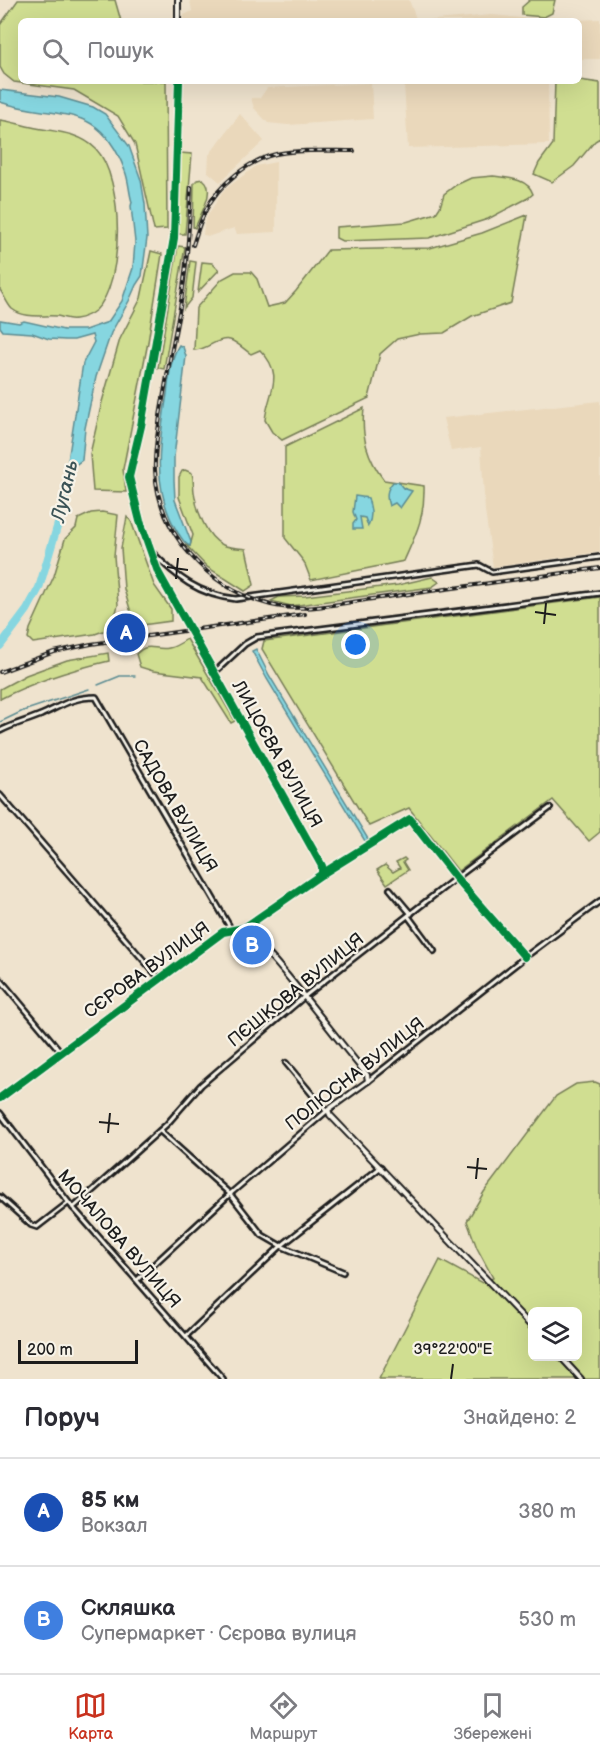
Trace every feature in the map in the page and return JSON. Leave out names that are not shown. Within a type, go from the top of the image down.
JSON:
[{"type":"street","points":[[178,0],[178,18]]},
{"type":"street","name":"ЛИЦОЄВА ВУЛИЦЯ","points":[[179,84],[174,238],[141,426],[129,477],[133,497],[158,572],[322,866],[322,874]]},
{"type":"street","points":[[150,550],[172,573],[194,586],[218,597],[236,599],[479,565],[492,572],[600,557]]},
{"type":"street","points":[[214,673],[245,644],[257,637],[600,593]]},
{"type":"street","name":"САДОВА ВУЛИЦЯ","points":[[0,731],[16,722],[41,715],[77,698],[96,697],[231,929]]},
{"type":"street","points":[[0,795],[159,978]]},
{"type":"street","name":"ПЄШКОВА ВУЛИЦЯ","points":[[73,1209],[160,1131],[201,1085],[305,996],[550,808]]},
{"type":"street","points":[[368,1081],[367,1075],[305,996],[244,928],[322,874],[410,819],[456,878],[525,957]]},
{"type":"street","points":[[390,888],[434,951]]},
{"type":"street","name":"ПОЛЮСНА ВУЛИЦЯ","points":[[137,1281],[230,1194],[327,1110],[368,1081],[600,901]]},
{"type":"street","name":"СЄРОВА ВУЛИЦЯ","points":[[0,1098],[223,932],[244,928]]},
{"type":"street","points":[[0,979],[61,1052]]},
{"type":"street","points":[[286,1063],[330,1115],[528,1324]]},
{"type":"street","name":"МОЧАЛОВА ВУЛИЦЯ","points":[[0,1113],[73,1209],[223,1379]]},
{"type":"street","points":[[160,1131],[230,1194],[262,1235],[281,1246],[343,1272]]},
{"type":"street","points":[[186,1336],[281,1246],[381,1167]]},
{"type":"street","points":[[0,1197],[31,1225],[37,1227],[69,1203]]},
{"type":"street","points":[[565,1361],[581,1379]]},
{"type":"shaded area","points":[[190,0],[409,0],[416,18],[184,18],[184,15],[192,11]]},
{"type":"shaded area","points":[[492,15],[522,18],[458,18]]},
{"type":"shaded area","points":[[600,19],[600,59],[582,59],[582,20]]},
{"type":"shaded area","points":[[371,84],[373,119],[288,125],[268,123],[254,108],[251,98],[260,98],[267,88]]},
{"type":"shaded area","points":[[404,84],[548,84],[549,144],[408,148]]},
{"type":"shaded area","points":[[240,114],[264,141],[220,182],[208,172],[209,155]]},
{"type":"shaded area","points":[[276,162],[276,232],[237,234],[234,228],[210,236],[203,235],[204,224],[209,213],[224,190],[256,166]]},
{"type":"shaded area","points":[[600,401],[600,552],[493,567],[485,511],[481,447],[451,451],[443,418]]},
{"type":"green space","points":[[18,0],[115,0],[120,18],[18,18],[18,83],[4,74],[0,67],[0,25]]},
{"type":"green space","points":[[530,0],[555,0],[552,13],[544,17],[522,15],[522,7]]},
{"type":"green space","points":[[582,80],[600,83],[600,138],[574,166],[552,182],[534,174],[553,144],[555,84],[582,84]]},
{"type":"green space","points":[[29,84],[166,84],[167,229],[154,230],[135,144],[118,116],[74,90]]},
{"type":"green space","points":[[0,120],[80,138],[96,149],[105,163],[112,182],[116,205],[116,254],[112,277],[105,296],[96,310],[86,316],[68,319],[22,314],[12,309],[0,290]]},
{"type":"green space","points":[[180,153],[192,154],[185,234],[177,234]]},
{"type":"green space","points":[[493,176],[522,182],[533,194],[488,219],[429,238],[342,241],[336,238],[336,227],[406,222],[436,213],[444,194],[456,185],[471,178]]},
{"type":"green space","points":[[203,179],[207,184],[208,196],[195,228],[193,227],[194,183]]},
{"type":"green space","points":[[527,215],[511,303],[472,316],[444,333],[420,334],[397,339],[380,354],[369,398],[282,440],[272,432],[265,420],[274,376],[268,359],[260,350],[251,354],[235,342],[225,340],[194,350],[196,308],[222,279],[235,272],[251,272],[257,279],[267,307],[285,303],[328,250],[430,248],[482,233]]},
{"type":"green space","points":[[178,246],[185,247],[164,369],[158,368]]},
{"type":"green space","points":[[151,251],[162,254],[148,342],[123,469],[126,492],[93,491],[90,454],[102,402],[120,339],[141,298]]},
{"type":"green space","points":[[190,261],[196,262],[192,298],[184,308]]},
{"type":"green space","points":[[202,262],[212,263],[219,270],[198,292]]},
{"type":"green space","points":[[364,408],[363,428],[366,446],[384,480],[424,486],[419,525],[404,561],[311,580],[304,562],[285,538],[285,447]]},
{"type":"green space","points":[[185,470],[192,473],[197,506],[212,536],[225,546],[246,549],[254,585],[245,591],[207,567],[186,545],[190,546],[193,535],[179,497],[179,477]]},
{"type":"green space","points":[[102,512],[118,515],[114,556],[118,605],[112,628],[95,634],[33,643],[28,638],[30,629],[54,576],[65,539],[76,528],[78,519],[91,513]]},
{"type":"green space","points":[[127,517],[131,521],[154,585],[171,609],[171,621],[135,626],[124,589],[121,548]]},
{"type":"green space","points":[[432,577],[439,582],[432,587],[291,606],[271,601],[279,597],[398,585]]},
{"type":"green space","points":[[600,597],[600,832],[589,841],[553,800],[458,871],[409,808],[369,826],[262,649],[264,641]]},
{"type":"green space","points":[[187,639],[235,721],[231,723],[202,677],[153,671],[140,667],[136,654],[141,650],[148,647],[164,649],[178,645]]},
{"type":"green space","points":[[108,653],[109,661],[53,677],[0,699],[0,689],[26,675],[67,660]]},
{"type":"green space","points":[[404,858],[406,860],[403,862],[408,870],[387,884],[377,870],[385,865],[393,872],[400,868],[396,862]]},
{"type":"green space","points":[[595,1082],[600,1084],[600,1379],[379,1379],[440,1260],[482,1283],[493,1278],[477,1248],[467,1221],[484,1192],[556,1096],[576,1084]]},
{"type":"water","points":[[0,90],[59,97],[93,107],[105,114],[129,146],[141,180],[147,238],[142,276],[111,333],[96,377],[85,428],[82,460],[75,465],[68,461],[83,363],[94,342],[92,335],[74,340],[49,339],[32,333],[3,331],[0,327],[0,320],[19,323],[24,321],[64,330],[85,330],[108,322],[122,301],[133,268],[135,242],[132,202],[125,171],[115,148],[103,133],[89,123],[74,117],[0,102]]},
{"type":"water","points":[[179,345],[183,347],[186,356],[174,457],[175,500],[191,542],[190,546],[183,541],[169,517],[159,465],[169,375]]},
{"type":"water","points":[[393,482],[398,482],[403,488],[412,491],[400,508],[395,503],[389,506],[388,490]]},
{"type":"water","points":[[355,496],[368,498],[370,505],[371,515],[368,526],[365,518],[360,517],[362,529],[353,529],[356,520],[353,512]]},
{"type":"water","points":[[256,649],[269,675],[368,839],[365,841],[267,679],[252,651]]},
{"type":"waterway","name":"Лугань","points":[[0,646],[27,610],[39,588],[63,507],[73,453]]},
{"type":"waterway","points":[[98,685],[120,676],[135,676]]},
{"type":"waterway","points":[[0,722],[23,711],[89,689]]},
{"type":"railway","points":[[193,245],[202,218],[211,201],[235,175],[255,162],[286,152],[354,151]]},
{"type":"railway","points":[[191,187],[184,281],[160,416],[155,470],[158,494],[166,516],[177,537],[191,556],[208,572],[227,586],[248,597],[271,605],[298,608],[600,568]]},
{"type":"railway","points":[[0,672],[54,652],[91,644],[305,614]]},
{"type":"cycle path","points":[[179,84],[174,238],[141,426],[129,477],[140,521],[158,572],[322,866],[322,874]]},
{"type":"cycle path","points":[[0,1098],[223,932],[244,928],[322,874],[410,819],[456,878],[525,957]]},
{"type":"place","name":"85 км","points":[[126,633]]},
{"type":"place","name":"Скляшка","points":[[252,945]]}]
